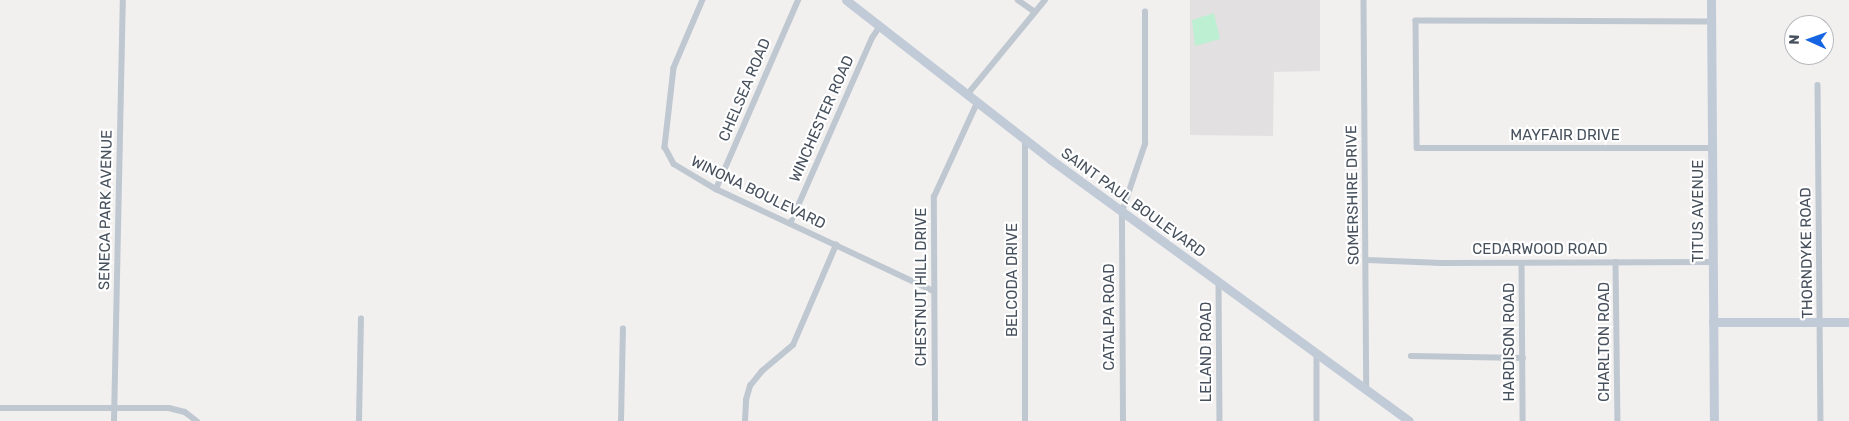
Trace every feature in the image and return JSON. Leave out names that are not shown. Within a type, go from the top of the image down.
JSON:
[{"type":"main road","name":"SAINT PAUL BOULEVARD","points":[[846,0],[1025,140],[1408,421]]},
{"type":"main road","name":"TITUS AVENUE","points":[[1711,0],[1714,421]]},
{"type":"main road","points":[[1713,322],[1849,322]]},
{"type":"street","name":"SENECA PARK AVENUE","points":[[114,421],[123,0]]},
{"type":"street","name":"WINONA BOULEVARD","points":[[703,0],[674,68],[665,147],[674,164],[716,189],[934,291]]},
{"type":"street","name":"CHELSEA ROAD","points":[[716,189],[798,0]]},
{"type":"street","points":[[1018,0],[1034,12]]},
{"type":"street","points":[[967,95],[1045,0]]},
{"type":"street","name":"SOMERSHIRE DRIVE","points":[[1364,0],[1367,390]]},
{"type":"street","name":"CATALPA ROAD","points":[[1123,421],[1122,212],[1145,144],[1145,12]]},
{"type":"street","name":"MAYFAIR DRIVE","points":[[1712,22],[1416,21],[1417,148],[1712,148]]},
{"type":"street","name":"WINCHESTER ROAD","points":[[790,224],[872,38],[880,26]]},
{"type":"street","name":"THORNDYKE ROAD","points":[[1818,85],[1821,421]]},
{"type":"street","name":"CHESTNUT HILL DRIVE","points":[[935,421],[934,197],[977,103]]},
{"type":"street","name":"BELCODA DRIVE","points":[[1025,140],[1025,421]]},
{"type":"street","points":[[745,421],[746,400],[750,386],[762,371],[793,345],[836,244]]},
{"type":"street","name":"CEDARWOOD ROAD","points":[[1367,260],[1441,263],[1713,262]]},
{"type":"street","name":"HARDISON ROAD","points":[[1522,262],[1523,421]]},
{"type":"street","name":"CHARLTON ROAD","points":[[1616,262],[1618,421]]},
{"type":"street","name":"LELAND ROAD","points":[[1219,283],[1220,421]]},
{"type":"street","points":[[359,421],[361,319]]},
{"type":"street","points":[[621,421],[623,329]]},
{"type":"street","points":[[1316,354],[1317,421]]},
{"type":"street","points":[[1411,356],[1523,358]]},
{"type":"street","points":[[0,408],[175,409],[190,415],[197,421]]},
{"type":"shaded area","points":[[1190,0],[1320,0],[1320,71],[1274,72],[1273,136],[1190,135]]},
{"type":"green space","points":[[1214,13],[1220,39],[1195,46],[1192,20]]}]
